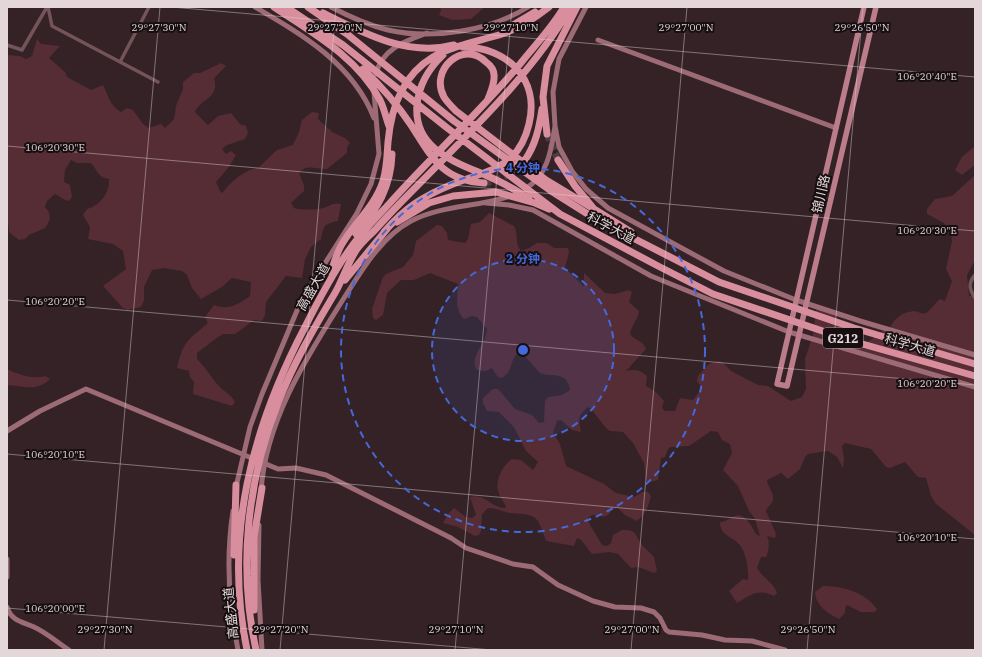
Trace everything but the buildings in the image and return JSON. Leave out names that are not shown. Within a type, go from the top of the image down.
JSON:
[{"type":"highway","points":[[274,7],[354,61],[391,98],[411,126],[424,148],[445,170],[457,178],[469,182],[484,183]]},
{"type":"highway","name":"科学大道","points":[[286,7],[343,45],[446,127],[560,214],[713,294],[852,341],[975,376]]},
{"type":"highway","points":[[309,7],[388,43],[446,50],[469,47],[491,51],[508,60],[518,69],[528,86],[531,102],[531,118],[527,134],[521,147],[512,157],[491,170],[452,184],[423,197],[407,208],[384,232],[337,289]]},
{"type":"highway","name":"科学大道","points":[[309,7],[348,34],[454,121],[551,191],[594,218],[665,253],[719,282],[854,328],[975,364]]},
{"type":"highway","points":[[327,284],[341,245],[371,205],[383,181],[387,161],[390,120],[402,88],[415,72],[433,57],[446,50],[509,27],[541,7]]},
{"type":"highway","points":[[535,203],[514,188],[448,160],[433,148],[419,125],[416,113],[423,79],[432,65],[446,50],[504,34],[527,23],[549,7]]},
{"type":"highway","name":"高盛大道","points":[[246,650],[241,608],[238,560],[246,482],[255,447],[271,400],[296,343],[327,284],[353,245],[494,108],[549,40],[562,16],[564,7]]},
{"type":"highway","name":"高盛大道","points":[[256,650],[249,607],[247,559],[253,487],[262,449],[278,402],[300,353],[337,289],[357,249],[393,205],[487,103],[571,7]]},
{"type":"highway","points":[[525,160],[533,148],[538,135],[547,66],[577,7]]},
{"type":"highway","points":[[327,284],[346,247],[380,204],[392,166],[392,134],[381,100],[365,78],[336,48]]},
{"type":"highway","points":[[487,103],[494,84],[494,73],[490,65],[483,58],[472,54],[461,55],[450,59],[442,70],[440,84],[444,97],[456,112],[546,180],[665,253]]},
{"type":"highway","points":[[543,97],[547,134]]},
{"type":"highway","points":[[558,160],[575,186],[594,209]]},
{"type":"highway","points":[[384,232],[407,215],[429,203],[453,196],[496,192],[535,203],[560,214]]},
{"type":"highway","points":[[236,485],[234,580],[236,609],[241,638],[246,650]]},
{"type":"highway","points":[[253,636],[253,559],[262,488]]},
{"type":"main road","points":[[255,7],[297,32],[335,61],[352,79],[367,101],[377,126]]},
{"type":"main road","points":[[331,7],[354,19],[389,30],[427,33],[469,30],[510,18],[528,7]]},
{"type":"main road","points":[[479,203],[517,194],[532,185],[543,172],[550,156],[555,126],[552,92],[559,59],[586,7]]},
{"type":"main road","name":"锦川路","points":[[864,7],[777,384],[787,386],[876,7]]},
{"type":"main road","points":[[377,126],[373,85],[378,67],[387,54],[404,41],[427,33]]},
{"type":"main road","points":[[598,40],[836,128]]},
{"type":"main road","name":"高盛大道","points":[[238,650],[230,585],[230,531],[236,485],[246,441],[262,394],[302,301],[356,213],[371,184],[379,154],[377,126]]},
{"type":"main road","name":"科学大道","points":[[555,126],[559,147],[572,171],[586,189],[608,208],[724,271],[796,300],[860,322],[975,355]]},
{"type":"main road","name":"高盛大道","points":[[262,650],[258,580],[262,488],[268,451],[295,380],[310,351],[366,264],[388,238],[410,221],[441,209],[479,203]]},
{"type":"main road","name":"科学大道","points":[[479,203],[509,205],[534,210],[651,276],[789,332],[975,386]]},
{"type":"main road","points":[[7,431],[40,411],[86,389],[278,469],[296,468],[333,478],[451,538],[466,548],[513,564],[533,567],[558,585],[593,601],[615,607],[641,608],[654,612],[669,632],[702,635],[725,640],[752,641],[785,650]]},
{"type":"main road","points":[[7,559],[7,577]]},
{"type":"main road","points":[[7,607],[11,616],[18,621],[35,627],[70,650]]},
{"type":"street","points":[[7,45],[22,50],[47,7]]},
{"type":"street","points":[[47,7],[52,26],[158,82]]},
{"type":"street","points":[[120,62],[149,7]]},
{"type":"street","points":[[975,275],[970,282],[970,288],[975,298]]},
{"type":"shaded area","points":[[440,7],[485,7],[471,19],[452,20],[439,15],[441,10]]},
{"type":"shaded area","points":[[37,39],[41,44],[60,46],[49,58],[65,72],[67,77],[91,90],[103,85],[110,100],[117,110],[121,112],[127,108],[133,110],[143,124],[149,128],[161,124],[165,128],[174,119],[176,106],[183,89],[183,82],[194,73],[200,73],[221,63],[226,66],[214,78],[215,85],[212,94],[198,107],[195,112],[208,125],[218,116],[231,113],[240,124],[246,126],[248,133],[245,139],[227,145],[222,149],[226,154],[231,151],[236,155],[229,167],[216,182],[221,193],[240,176],[258,168],[277,150],[293,145],[299,132],[302,120],[312,112],[319,113],[318,119],[332,132],[345,138],[350,143],[347,147],[347,153],[327,169],[306,168],[299,173],[304,185],[304,191],[291,203],[294,208],[317,209],[334,204],[341,204],[338,221],[329,223],[325,226],[321,239],[311,247],[305,259],[302,278],[286,276],[266,302],[265,315],[262,321],[254,320],[235,334],[223,334],[197,353],[197,359],[217,384],[235,402],[232,406],[193,394],[194,382],[190,377],[189,371],[177,368],[184,346],[208,323],[205,317],[214,305],[219,307],[229,307],[242,302],[250,296],[251,282],[232,278],[222,287],[201,299],[192,288],[187,275],[182,271],[164,268],[152,270],[144,287],[144,300],[141,307],[127,310],[122,307],[103,286],[126,269],[123,251],[113,244],[88,239],[90,227],[83,215],[87,209],[100,202],[108,189],[109,184],[109,179],[100,176],[91,163],[77,163],[71,160],[65,170],[64,182],[70,185],[72,197],[69,201],[55,194],[47,201],[45,207],[49,212],[50,217],[45,228],[29,235],[25,239],[19,240],[9,232],[7,213],[7,55],[20,56],[26,59],[32,56]]},
{"type":"shaded area","points":[[975,146],[975,165],[962,175],[955,170],[962,157]]},
{"type":"shaded area","points":[[975,175],[975,260],[967,275],[969,296],[975,296],[975,535],[936,504],[931,496],[926,478],[918,477],[905,462],[890,468],[886,467],[871,449],[845,443],[842,446],[844,459],[843,468],[837,457],[828,451],[808,454],[805,457],[800,469],[788,479],[781,473],[767,480],[773,500],[766,511],[776,534],[775,538],[767,536],[769,544],[768,552],[766,557],[761,557],[757,568],[774,587],[777,593],[774,596],[763,593],[750,595],[737,603],[729,591],[743,579],[748,580],[747,562],[740,545],[724,533],[720,522],[735,516],[742,516],[748,521],[756,534],[760,536],[755,519],[749,511],[738,486],[723,470],[732,453],[730,444],[722,440],[718,432],[711,431],[689,446],[671,447],[668,449],[665,457],[661,458],[658,480],[650,482],[646,481],[644,463],[633,443],[623,432],[610,431],[606,428],[588,407],[580,415],[581,432],[572,430],[561,420],[557,421],[553,433],[560,444],[566,466],[604,484],[616,493],[634,497],[643,492],[648,492],[651,496],[646,510],[637,521],[625,515],[618,508],[613,509],[608,515],[603,517],[599,515],[592,515],[588,518],[589,523],[602,545],[607,546],[611,543],[613,535],[622,530],[634,532],[642,545],[654,557],[657,571],[654,573],[638,567],[631,568],[618,554],[610,552],[592,554],[581,540],[577,538],[574,546],[546,541],[538,521],[531,516],[488,508],[482,514],[481,531],[479,535],[475,536],[458,527],[443,523],[448,514],[454,508],[466,517],[472,518],[476,515],[470,497],[480,497],[501,508],[506,508],[498,489],[498,479],[502,470],[512,459],[521,460],[533,470],[538,462],[526,451],[514,427],[499,412],[487,411],[483,403],[483,398],[493,389],[498,389],[515,409],[532,415],[539,423],[544,422],[545,401],[548,397],[562,395],[570,390],[566,380],[562,377],[540,373],[522,353],[518,353],[515,356],[508,373],[501,378],[497,376],[492,368],[485,371],[477,370],[475,365],[476,355],[487,329],[477,317],[472,316],[464,319],[461,315],[457,302],[458,284],[430,273],[414,280],[401,280],[387,293],[383,315],[376,320],[373,318],[372,309],[383,277],[386,274],[403,267],[413,255],[416,241],[437,225],[442,226],[447,233],[448,240],[465,243],[468,239],[471,224],[480,222],[489,213],[514,226],[518,245],[521,251],[537,243],[547,243],[554,248],[568,248],[569,252],[565,268],[584,287],[584,273],[605,293],[614,294],[629,290],[632,292],[629,302],[639,311],[630,334],[641,342],[646,349],[626,371],[637,370],[647,376],[646,386],[656,392],[664,401],[662,408],[665,411],[675,411],[680,398],[693,400],[702,388],[697,381],[698,376],[709,364],[719,361],[731,371],[758,385],[768,386],[791,401],[802,397],[806,389],[805,359],[813,335],[816,310],[820,308],[833,312],[847,335],[865,344],[884,330],[889,330],[898,317],[914,311],[926,313],[940,299],[945,301],[952,281],[946,269],[952,241],[951,235],[944,223],[927,214],[927,209],[935,199],[952,196]]},
{"type":"shaded area","points":[[7,369],[25,376],[45,376],[50,379],[40,386],[35,387],[7,385]]},
{"type":"shaded area","points":[[823,586],[838,587],[853,591],[866,598],[877,609],[875,612],[861,612],[847,605],[845,608],[845,613],[839,619],[826,612],[817,601],[815,592]]},
{"type":"tunnel","points":[[547,134],[558,160]]},
{"type":"tunnel","points":[[484,183],[495,181],[504,177],[521,163]]}]
